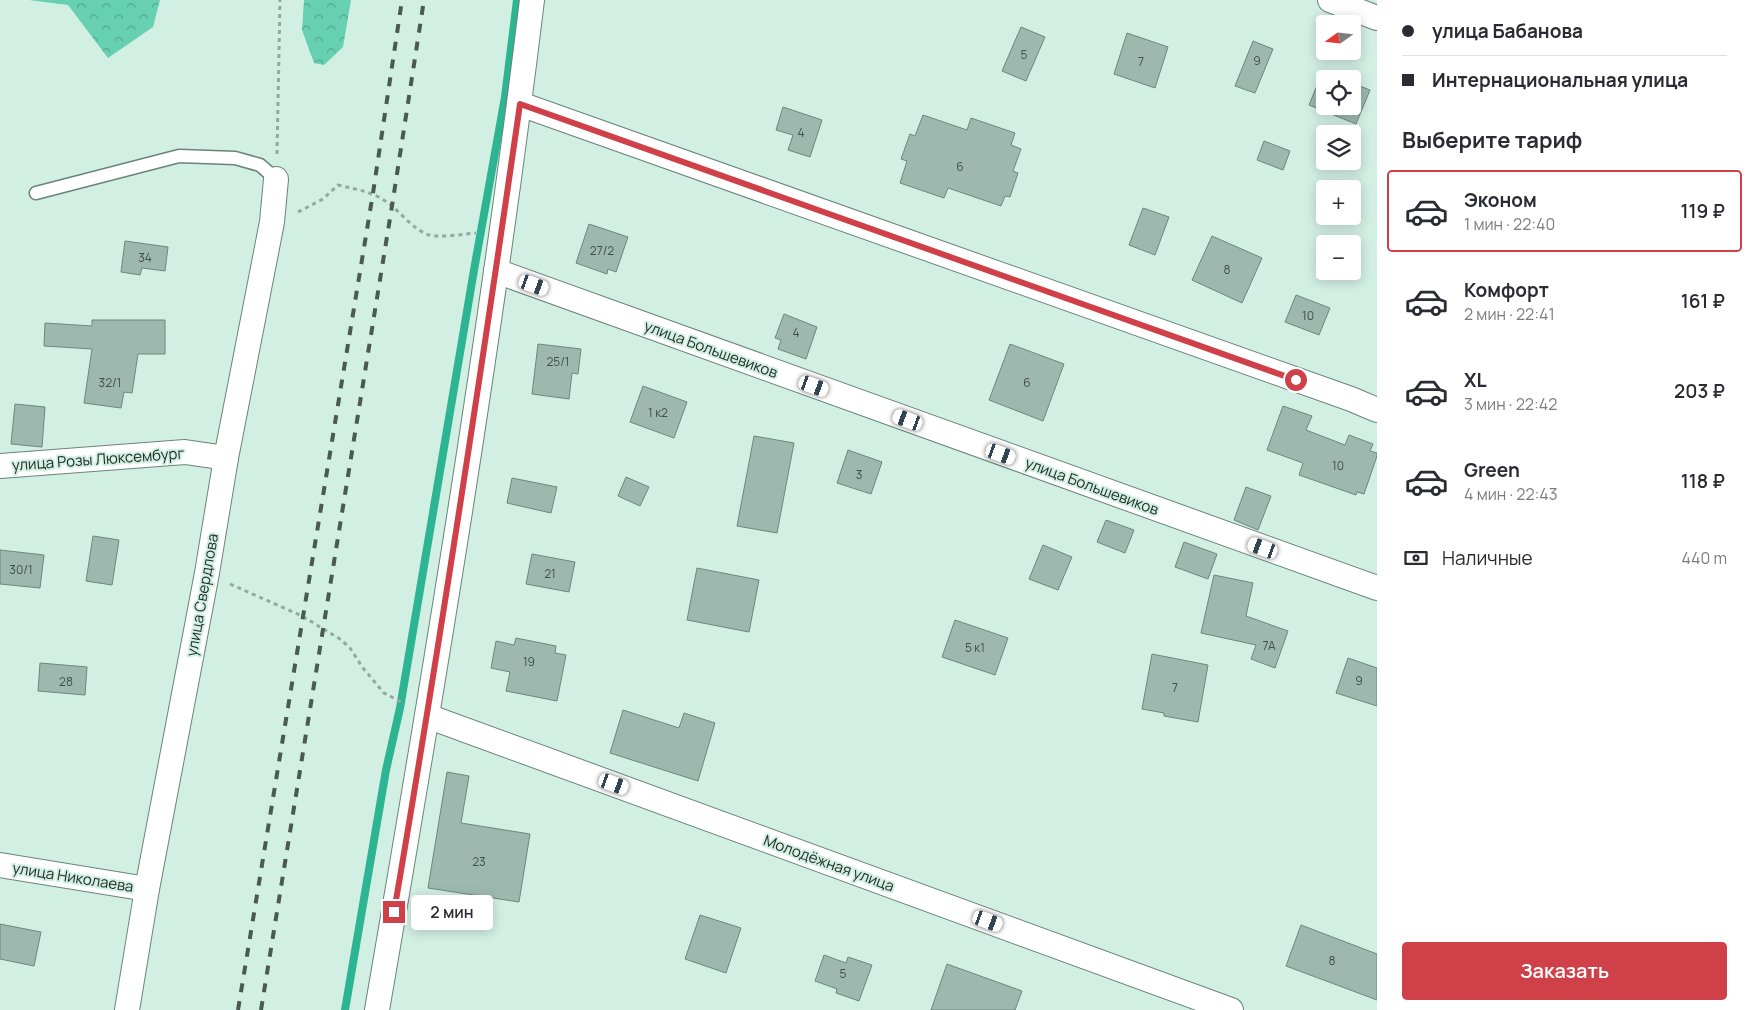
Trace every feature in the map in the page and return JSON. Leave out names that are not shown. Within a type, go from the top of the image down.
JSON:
[{"type":"street","points":[[377,1010],[427,716],[496,271],[520,104],[532,0]]},
{"type":"street","points":[[1330,0],[1377,18]]},
{"type":"street","points":[[520,104],[1351,399],[1377,410]]},
{"type":"street","name":"улица Свердлова","points":[[127,1010],[147,889],[207,573],[226,458],[272,222],[276,179]]},
{"type":"street","name":"улица Большевиков","points":[[496,271],[1377,588]]},
{"type":"street","name":"улица Розы Люксембург","points":[[0,466],[185,452],[226,458]]},
{"type":"street","name":"Молодёжная улица","points":[[427,716],[1231,1010]]},
{"type":"street","name":"улица Николаева","points":[[0,865],[147,889]]},
{"type":"lane","points":[[36,193],[179,156],[235,158],[260,165],[276,179]]},
{"type":"path","points":[[276,179],[280,0]]},
{"type":"path","points":[[272,222],[323,199],[338,186],[373,193],[392,206],[410,224],[430,235],[458,235],[480,232],[495,234],[500,240]]},
{"type":"path","points":[[207,573],[302,616],[340,639],[350,648],[363,668],[384,693],[427,716]]},
{"type":"green space","points":[[29,0],[160,0],[153,27],[108,58],[68,5]]},
{"type":"green space","points":[[304,0],[351,0],[343,47],[324,65],[314,63],[302,30]]},
{"type":"building","points":[[1021,27],[1045,37],[1026,81],[1002,71]]},
{"type":"building","points":[[1127,33],[1168,47],[1155,88],[1114,74]]},
{"type":"building","points":[[1253,41],[1273,49],[1255,93],[1235,86]]},
{"type":"building","points":[[1361,86],[1370,90],[1361,112]]},
{"type":"building","points":[[1316,88],[1316,108],[1309,105]]},
{"type":"building","points":[[783,107],[822,120],[810,157],[788,150],[793,135],[776,130]]},
{"type":"building","points":[[923,115],[967,130],[971,118],[1015,133],[1011,145],[1021,149],[1013,171],[1018,173],[1010,197],[1005,196],[1001,206],[948,188],[944,198],[900,183],[907,161],[901,159],[910,134],[915,136]]},
{"type":"building","points":[[1334,115],[1360,115],[1356,124]]},
{"type":"building","points":[[1264,141],[1290,151],[1283,170],[1257,160]]},
{"type":"building","points":[[1143,208],[1169,217],[1155,255],[1129,245]]},
{"type":"building","points":[[589,224],[628,237],[616,272],[608,269],[607,274],[576,263]]},
{"type":"building","points":[[1212,236],[1262,258],[1242,303],[1192,280]]},
{"type":"building","points":[[125,241],[168,247],[165,271],[142,268],[140,275],[121,272]]},
{"type":"building","points":[[1296,295],[1330,308],[1319,335],[1285,322]]},
{"type":"building","points":[[784,314],[817,327],[806,359],[778,349],[781,340],[775,338]]},
{"type":"building","points":[[92,320],[165,320],[165,354],[138,354],[132,393],[124,392],[121,408],[84,403],[92,349],[44,346],[45,323],[92,326]]},
{"type":"building","points":[[538,344],[581,349],[578,374],[572,373],[569,399],[532,394]]},
{"type":"building","points":[[1010,344],[1064,364],[1043,421],[989,400]]},
{"type":"building","points":[[643,386],[687,402],[674,438],[630,422]]},
{"type":"building","points":[[15,404],[45,407],[42,447],[11,444]]},
{"type":"building","points":[[1283,406],[1312,416],[1306,430],[1345,445],[1349,435],[1373,444],[1370,451],[1377,453],[1377,456],[1364,494],[1357,492],[1356,495],[1299,475],[1303,463],[1267,450]]},
{"type":"building","points":[[754,436],[794,443],[777,533],[737,526]]},
{"type":"building","points":[[848,450],[882,462],[871,494],[837,483]]},
{"type":"building","points":[[626,477],[649,487],[640,506],[618,496]]},
{"type":"building","points":[[512,478],[557,487],[551,513],[507,503]]},
{"type":"building","points":[[1246,487],[1271,496],[1258,530],[1234,520]]},
{"type":"building","points":[[1106,520],[1134,530],[1125,553],[1097,542]]},
{"type":"building","points":[[93,536],[119,540],[112,585],[86,581]]},
{"type":"building","points":[[1184,542],[1217,554],[1208,579],[1175,567]]},
{"type":"building","points":[[1043,545],[1072,557],[1058,590],[1029,579]]},
{"type":"building","points":[[0,550],[44,555],[40,588],[0,584]]},
{"type":"building","points":[[532,554],[575,562],[569,592],[526,584]]},
{"type":"building","points":[[697,568],[759,580],[749,632],[687,620]]},
{"type":"building","points":[[1214,575],[1253,583],[1246,616],[1288,631],[1275,668],[1251,659],[1256,645],[1201,633]]},
{"type":"building","points":[[955,620],[1008,638],[995,675],[942,657]]},
{"type":"building","points":[[516,638],[556,646],[555,653],[566,655],[557,701],[506,691],[510,672],[491,668],[496,641],[514,645]]},
{"type":"building","points":[[1152,654],[1208,665],[1198,722],[1164,716],[1164,713],[1142,709]]},
{"type":"building","points":[[1348,658],[1377,668],[1377,706],[1336,693]]},
{"type":"building","points":[[40,663],[87,667],[85,695],[38,691]]},
{"type":"building","points":[[623,710],[679,728],[684,713],[715,723],[698,781],[610,753]]},
{"type":"building","points":[[447,772],[469,776],[461,823],[530,834],[519,902],[428,888]]},
{"type":"building","points":[[700,915],[741,928],[726,973],[685,959]]},
{"type":"building","points":[[0,924],[41,932],[34,966],[0,959]]},
{"type":"building","points":[[1301,925],[1377,954],[1377,1000],[1286,966]]},
{"type":"building","points":[[824,955],[846,963],[848,957],[872,965],[859,1001],[836,993],[837,989],[815,981]]},
{"type":"building","points":[[947,964],[1022,991],[1015,1010],[931,1010]]},
{"type":"waterway","points":[[345,1010],[386,770],[400,708],[505,97],[517,0]]},
{"type":"railway","points":[[238,1010],[373,193],[402,0]]},
{"type":"railway","points":[[261,1010],[424,0]]},
{"type":"route","points":[[394,912],[427,716],[520,104],[1296,380]]}]
